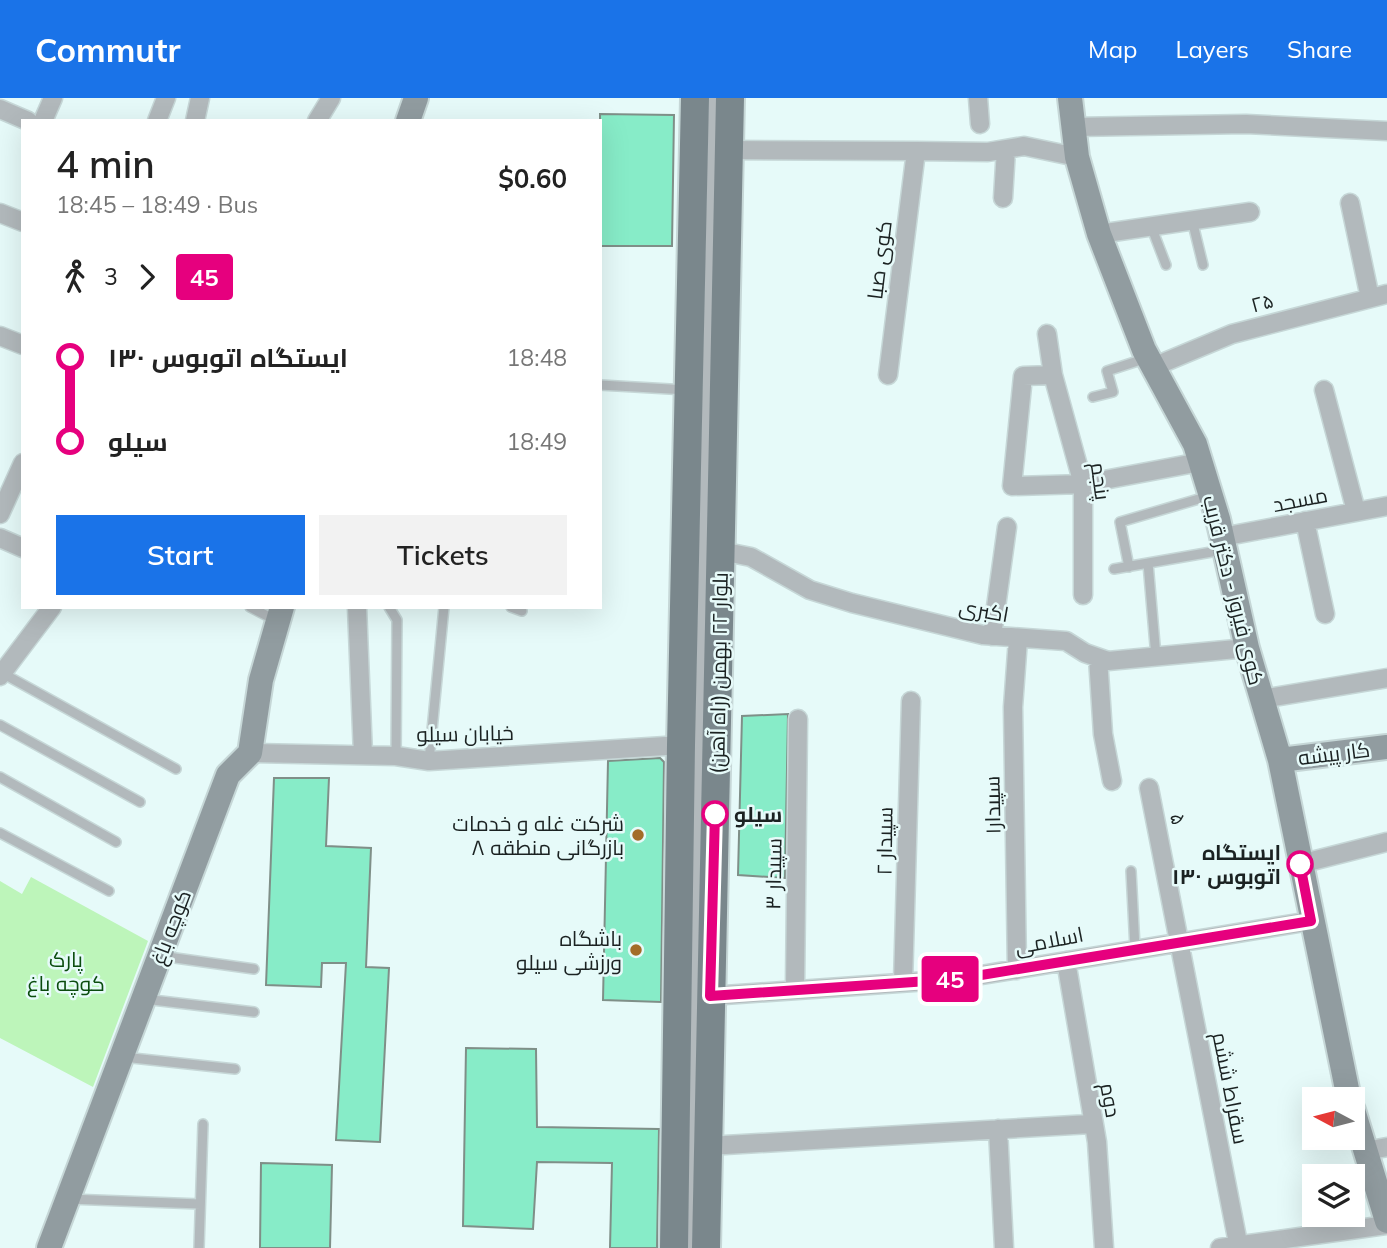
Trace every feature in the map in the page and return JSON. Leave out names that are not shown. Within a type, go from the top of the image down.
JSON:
[{"type":"main road","points":[[409,119],[416,98]]},
{"type":"main road","name":"بلوار ۲۲ بهمن (راه آهن)","points":[[695,98],[688,390],[710,996],[706,1248]]},
{"type":"main road","name":"بلوار ۲۲ بهمن (راه آهن)","points":[[674,1248],[699,740],[721,551],[730,98]]},
{"type":"main road","name":"کوی فیروز - دکتر قریب","points":[[1070,98],[1077,157],[1099,234],[1151,362],[1195,444],[1211,496],[1247,648],[1280,760],[1346,1087]]},
{"type":"main road","points":[[250,753],[261,680],[280,614]]},
{"type":"main road","name":"کار پیشه","points":[[1280,760],[1387,747]]},
{"type":"main road","name":"کوچه باغ","points":[[49,1248],[228,775],[250,753]]},
{"type":"main road","points":[[1365,1130],[1376,1149],[1387,1223]]},
{"type":"street","points":[[44,119],[53,98]]},
{"type":"street","points":[[158,119],[166,98]]},
{"type":"street","points":[[195,119],[200,98]]},
{"type":"street","points":[[318,119],[331,98]]},
{"type":"street","points":[[978,98],[980,124]]},
{"type":"street","points":[[0,109],[24,119]]},
{"type":"street","points":[[1073,127],[1246,124],[1387,131]]},
{"type":"street","points":[[729,150],[988,152],[1024,146],[1077,157]]},
{"type":"street","points":[[1003,198],[1006,149]]},
{"type":"street","name":"کوی صبا","points":[[888,375],[916,151]]},
{"type":"street","points":[[1350,203],[1378,296]]},
{"type":"street","points":[[1099,234],[1250,212]]},
{"type":"street","points":[[0,213],[21,221]]},
{"type":"street","name":"۲۵","points":[[1151,362],[1232,334],[1378,296]]},
{"type":"street","name":"پنجم","points":[[1047,334],[1053,375],[1083,484],[1083,595]]},
{"type":"street","points":[[0,336],[21,344]]},
{"type":"street","points":[[1053,375],[1023,376],[1012,486],[1083,484],[1200,462]]},
{"type":"street","points":[[1324,390],[1356,512]]},
{"type":"street","points":[[0,514],[21,467]]},
{"type":"street","name":"مسجد","points":[[1223,543],[1305,521],[1387,506]]},
{"type":"street","points":[[1305,521],[1325,614]]},
{"type":"street","points":[[992,636],[1007,527]]},
{"type":"street","points":[[0,538],[21,547]]},
{"type":"street","name":"اکبری","points":[[721,551],[751,557],[810,590],[852,603],[992,636],[1066,641],[1098,658],[1127,660],[1247,648]]},
{"type":"street","points":[[1,674],[50,609]]},
{"type":"street","points":[[357,609],[363,755]]},
{"type":"street","name":"سپیدار۱","points":[[1017,639],[1013,707],[1017,970]]},
{"type":"street","points":[[1098,658],[1103,734],[1112,781]]},
{"type":"street","points":[[1262,699],[1387,678]]},
{"type":"street","name":"سپیدار ۲","points":[[903,983],[911,701]]},
{"type":"street","name":"سپیدار ۳","points":[[795,988],[798,719]]},
{"type":"street","name":"خیابان سیلو","points":[[250,753],[396,755],[429,761],[699,740]]},
{"type":"street","name":"۵","points":[[1149,788],[1180,941]]},
{"type":"street","points":[[1300,864],[1387,842]]},
{"type":"street","name":"اسلامی","points":[[710,996],[795,988],[903,983],[1017,970],[1135,948],[1311,921]]},
{"type":"street","name":"سقراط ششم","points":[[1180,941],[1229,1246]]},
{"type":"street","name":"دوم","points":[[1066,961],[1091,1124],[1097,1142],[1104,1248]]},
{"type":"street","points":[[708,1146],[1091,1124]]},
{"type":"street","points":[[998,1129],[1004,1248]]},
{"type":"street","points":[[1229,1246],[1273,1244],[1387,1223]]},
{"type":"lane","points":[[688,1248],[713,98]]},
{"type":"lane","points":[[1192,220],[1203,265]]},
{"type":"lane","points":[[1151,226],[1166,265]]},
{"type":"lane","points":[[1093,397],[1113,393],[1107,371],[1151,362]]},
{"type":"lane","points":[[602,385],[688,390]]},
{"type":"lane","points":[[1129,567],[1121,522],[1211,496]]},
{"type":"lane","points":[[1114,569],[1148,564],[1223,543]]},
{"type":"lane","points":[[1148,564],[1156,657]]},
{"type":"lane","points":[[259,609],[280,614]]},
{"type":"lane","points":[[390,609],[397,620],[396,755]]},
{"type":"lane","points":[[429,761],[444,609]]},
{"type":"lane","points":[[516,609],[522,611]]},
{"type":"lane","points":[[1,674],[176,769]]},
{"type":"lane","points":[[0,725],[140,802]]},
{"type":"lane","points":[[0,777],[116,842]]},
{"type":"lane","points":[[0,833],[110,891]]},
{"type":"lane","points":[[1131,871],[1135,948]]},
{"type":"lane","points":[[159,956],[254,970]]},
{"type":"lane","points":[[142,999],[254,1012]]},
{"type":"lane","points":[[121,1057],[235,1069]]},
{"type":"lane","points":[[199,1248],[203,1124]]},
{"type":"lane","points":[[68,1199],[200,1204]]},
{"type":"green space","name":"پارک کوچه باغ","points":[[31,877],[148,941],[93,1087],[0,1038],[0,881],[22,894]]},
{"type":"building","points":[[600,114],[674,115],[672,246],[602,246]]},
{"type":"building","points":[[788,714],[785,878],[738,875],[742,716]]},
{"type":"building","points":[[660,758],[664,762],[661,1002],[603,1000],[608,761]]},
{"type":"building","points":[[274,778],[329,778],[326,846],[371,848],[366,967],[389,968],[380,1142],[336,1140],[346,963],[322,963],[321,987],[266,985]]},
{"type":"building","points":[[466,1048],[536,1049],[537,1127],[659,1129],[657,1248],[610,1248],[612,1163],[537,1162],[533,1229],[463,1226]]},
{"type":"building","points":[[261,1163],[332,1165],[330,1248],[260,1248]]},
{"type":"bus line","name":"45","points":[[715,814],[710,996],[795,988],[843,988],[957,979],[1096,954],[1311,921],[1300,864]]},
{"type":"place","name":"سیلو","points":[[715,814]]},
{"type":"place","name":"شرکت غله و خدمات بازرگانی منطقه ۸","points":[[638,835]]},
{"type":"place","name":"ایستگاه اتوبوس ۱۳۰","points":[[1300,864]]},
{"type":"place","name":"باشگاه ورزشی سیلو","points":[[636,950]]}]
